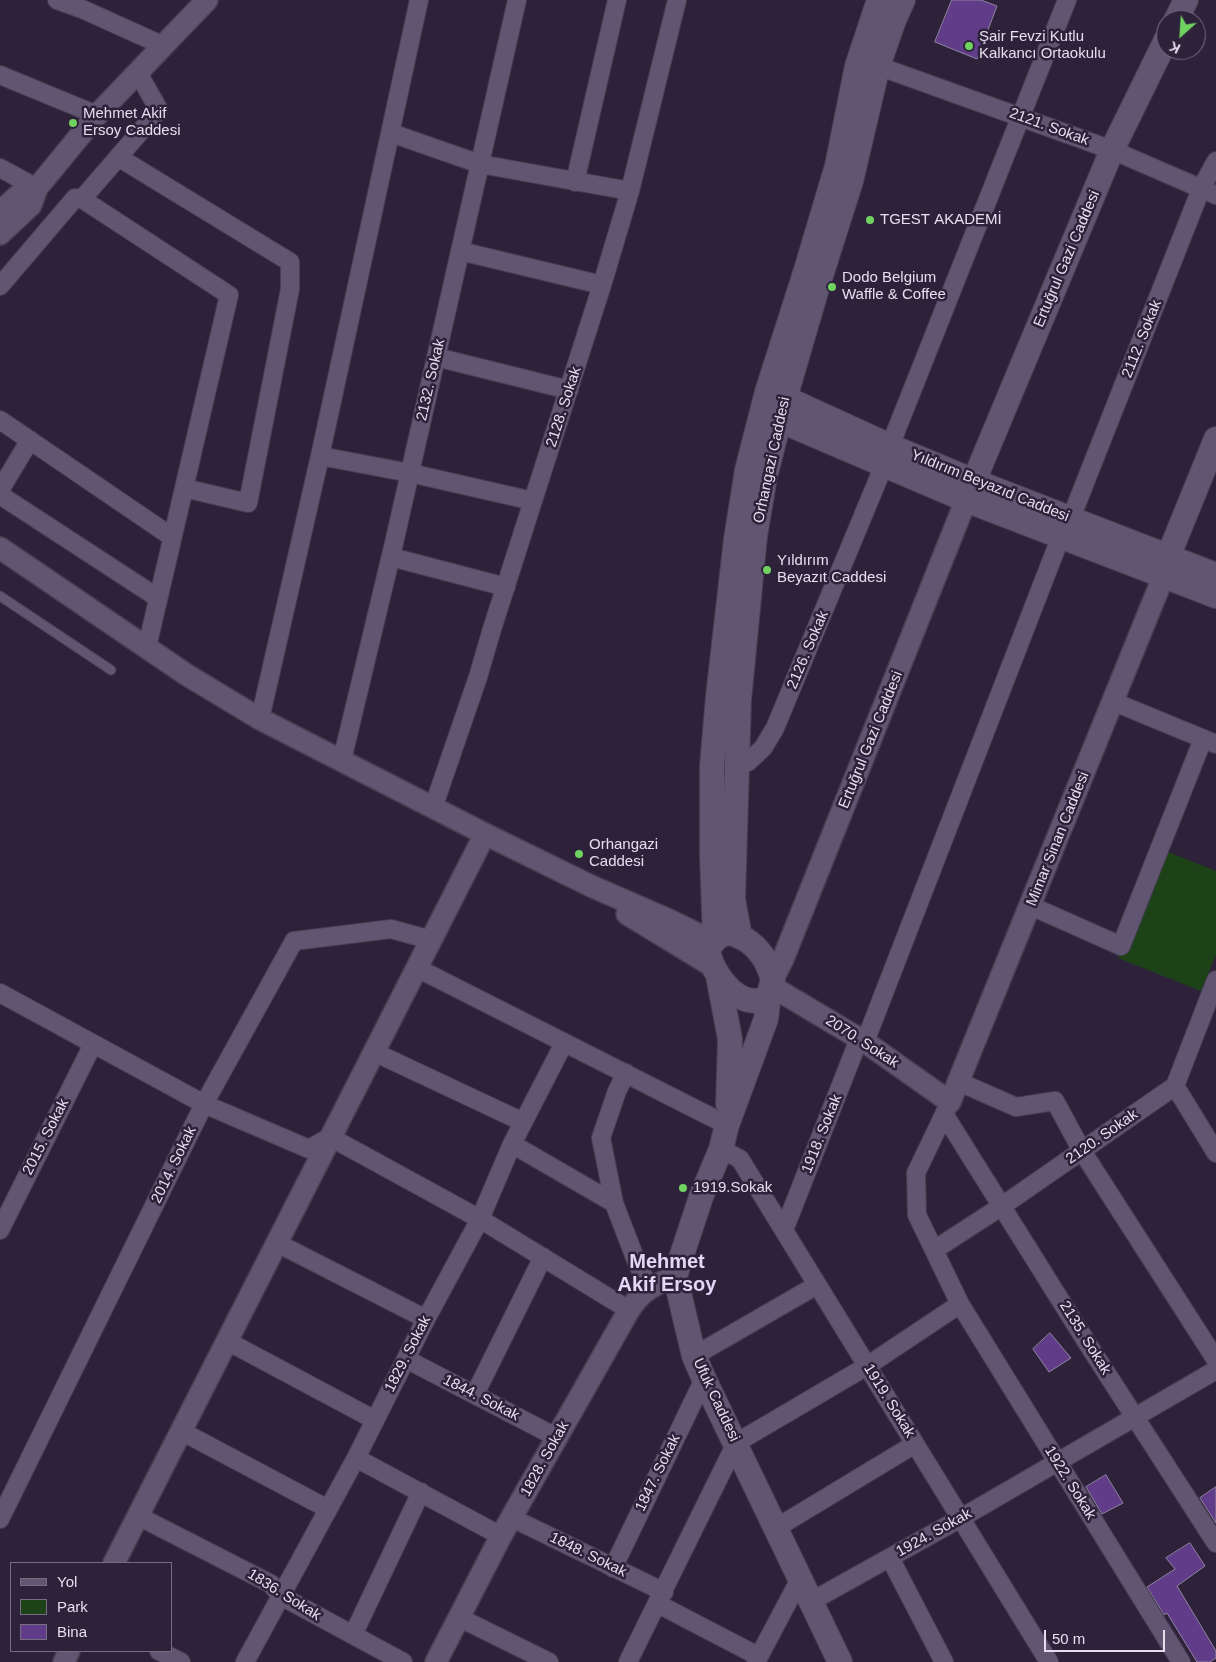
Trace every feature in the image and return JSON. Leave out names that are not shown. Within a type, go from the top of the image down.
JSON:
[{"type":"main road","points":[[714,941],[712,766],[736,539],[747,470],[773,405],[832,181],[857,66],[879,0]]},
{"type":"main road","name":"Orhangazi Caddesi","points":[[740,937],[732,899],[739,700],[755,536],[765,477],[773,405],[818,285],[851,181],[878,66],[903,0]]},
{"type":"main road","name":"Ertuğrul Gazi Caddesi","points":[[970,490],[1112,150],[1156,60]]},
{"type":"main road","name":"Yıldırım Beyazıd Caddesi","points":[[773,405],[887,456],[1166,566],[1216,596]]},
{"type":"main road","name":"Mimar Sinan Caddesi","points":[[1166,566],[1216,439]]},
{"type":"main road","name":"Yıldırım Beyazıd Caddesi","points":[[1166,566],[1216,575]]},
{"type":"main road","points":[[724,934],[731,934],[751,944],[762,955],[771,986],[766,1019],[727,1125],[730,1039],[716,971],[708,949],[714,941],[724,934]]},
{"type":"main road","points":[[716,971],[736,995],[746,1000],[761,1001],[771,986]]},
{"type":"main road","name":"Ufuk Caddesi","points":[[727,1125],[721,1148],[698,1205],[676,1276],[694,1356],[840,1662]]},
{"type":"street","points":[[57,0],[82,9],[164,46]]},
{"type":"street","points":[[0,234],[31,205],[37,188],[97,115],[207,0]]},
{"type":"street","points":[[260,719],[320,456],[419,0]]},
{"type":"street","name":"2132. Sokak","points":[[342,760],[410,473],[517,0]]},
{"type":"street","points":[[574,182],[617,0]]},
{"type":"street","name":"2128. Sokak","points":[[433,808],[478,677],[602,285],[630,191],[678,0]]},
{"type":"street","name":"2126. Sokak","points":[[737,766],[748,762],[763,748],[776,728],[887,456],[1067,0]]},
{"type":"street","name":"2121. Sokak","points":[[878,66],[1112,150],[1209,192]]},
{"type":"street","points":[[82,198],[159,110],[138,73]]},
{"type":"street","points":[[0,75],[97,115]]},
{"type":"street","points":[[391,133],[480,164],[630,191]]},
{"type":"street","points":[[118,157],[290,262],[290,289],[248,503],[184,488]]},
{"type":"street","name":"2112. Sokak","points":[[862,1040],[1066,527],[1209,192],[1216,161]]},
{"type":"street","points":[[0,168],[37,188]]},
{"type":"street","points":[[0,212],[21,193],[37,188]]},
{"type":"street","points":[[0,286],[75,198],[82,198],[229,296],[147,647]]},
{"type":"street","points":[[460,251],[602,285]]},
{"type":"street","points":[[436,357],[569,390]]},
{"type":"street","points":[[0,420],[172,537]]},
{"type":"street","points":[[0,490],[30,440]]},
{"type":"street","points":[[320,456],[410,473],[533,501]]},
{"type":"street","name":"Ertuğrul Gazi Caddesi","points":[[771,986],[970,490]]},
{"type":"street","points":[[0,495],[158,598]]},
{"type":"street","points":[[2,548],[187,675],[260,719],[433,808],[591,886],[714,941]]},
{"type":"street","points":[[390,557],[506,586]]},
{"type":"street","name":"Mimar Sinan Caddesi","points":[[947,1108],[1114,702],[1166,566]]},
{"type":"street","points":[[1030,906],[1121,946],[1210,742],[1114,702]]},
{"type":"street","points":[[115,1562],[485,834]]},
{"type":"street","points":[[485,834],[648,926],[716,971]]},
{"type":"street","name":"2014. Sokak","points":[[0,1519],[204,1104],[294,941],[391,929],[431,940]]},
{"type":"street","points":[[417,968],[727,1125]]},
{"type":"street","points":[[1216,980],[1175,1086],[1216,1153]]},
{"type":"street","name":"2070. Sokak","points":[[771,986],[862,1040],[947,1108]]},
{"type":"street","points":[[0,993],[204,1104],[309,1149],[330,1138]]},
{"type":"street","name":"1918. Sokak","points":[[784,1230],[862,1040]]},
{"type":"street","name":"1829. Sokak","points":[[245,1662],[356,1458],[426,1319],[480,1219],[512,1144],[564,1043]]},
{"type":"street","name":"2015. Sokak","points":[[0,1230],[93,1044]]},
{"type":"street","points":[[374,1052],[523,1122]]},
{"type":"street","points":[[626,1073],[617,1091],[601,1138],[614,1203],[637,1263],[649,1287]]},
{"type":"street","points":[[959,1082],[1016,1107],[1055,1101],[1082,1150],[1216,1360]]},
{"type":"street","name":"2120. Sokak","points":[[934,1250],[1002,1206],[1175,1086]]},
{"type":"street","name":"2135. Sokak","points":[[947,1108],[956,1132],[1216,1543]]},
{"type":"street","name":"1922. Sokak","points":[[947,1108],[916,1173],[917,1215],[960,1304],[1181,1662]]},
{"type":"street","points":[[330,1138],[480,1219],[629,1310]]},
{"type":"street","points":[[512,1144],[614,1203]]},
{"type":"street","name":"1919. Sokak","points":[[721,1148],[740,1159],[1049,1662]]},
{"type":"street","points":[[277,1243],[426,1319]]},
{"type":"street","points":[[474,1394],[543,1257]]},
{"type":"street","name":"1828. Sokak","points":[[436,1662],[556,1437],[629,1310],[638,1297],[649,1287],[676,1276]]},
{"type":"street","points":[[694,1356],[818,1285]]},
{"type":"street","points":[[628,1662],[736,1443],[867,1366],[960,1304]]},
{"type":"street","points":[[227,1340],[375,1420]]},
{"type":"street","name":"1844. Sokak","points":[[406,1360],[556,1437]]},
{"type":"street","name":"1924. Sokak","points":[[810,1602],[961,1518],[1216,1370]]},
{"type":"street","name":"1847. Sokak","points":[[613,1568],[704,1379]]},
{"type":"street","points":[[181,1431],[328,1509]]},
{"type":"street","points":[[776,1528],[915,1444]]},
{"type":"street","name":"1848. Sokak","points":[[356,1458],[422,1492],[613,1568],[757,1659]]},
{"type":"street","points":[[353,1635],[422,1492]]},
{"type":"street","name":"1836. Sokak","points":[[138,1516],[271,1584],[281,1596],[403,1662]]},
{"type":"street","points":[[890,1558],[944,1662]]},
{"type":"street","points":[[757,1659],[800,1579]]},
{"type":"street","points":[[460,1618],[549,1662]]},
{"type":"street","points":[[161,1652],[181,1662]]},
{"type":"lane","points":[[0,596],[111,670]]},
{"type":"green space","points":[[1166,851],[1216,871],[1216,955],[1201,991],[1118,958]]},
{"type":"building","points":[[952,0],[981,0],[997,6],[977,59],[935,42]]},
{"type":"building","points":[[1050,1333],[1071,1358],[1049,1372],[1033,1349]]},
{"type":"building","points":[[1106,1475],[1123,1503],[1102,1514],[1086,1487]]},
{"type":"building","points":[[1216,1487],[1216,1523],[1200,1498]]},
{"type":"building","points":[[1190,1543],[1205,1566],[1177,1586],[1216,1651],[1216,1658],[1210,1662],[1197,1662],[1167,1613],[1164,1615],[1147,1587],[1175,1569],[1166,1558]]},
{"type":"place","name":"Şair Fevzi Kutlu Kalkancı Ortaokulu","points":[[969,46]]},
{"type":"place","name":"Mehmet Akif Ersoy Caddesi","points":[[73,123]]},
{"type":"place","name":"TGEST AKADEMİ","points":[[870,220]]},
{"type":"place","name":"Dodo Belgium Waffle & Coffee","points":[[832,287]]},
{"type":"place","name":"Yıldırım Beyazıt Caddesi","points":[[767,570]]},
{"type":"place","name":"Orhangazi Caddesi","points":[[579,854]]},
{"type":"place","name":"1919.Sokak","points":[[683,1188]]},
{"type":"district","name":"Mehmet Akif Ersoy","points":[[667,1274]]}]
